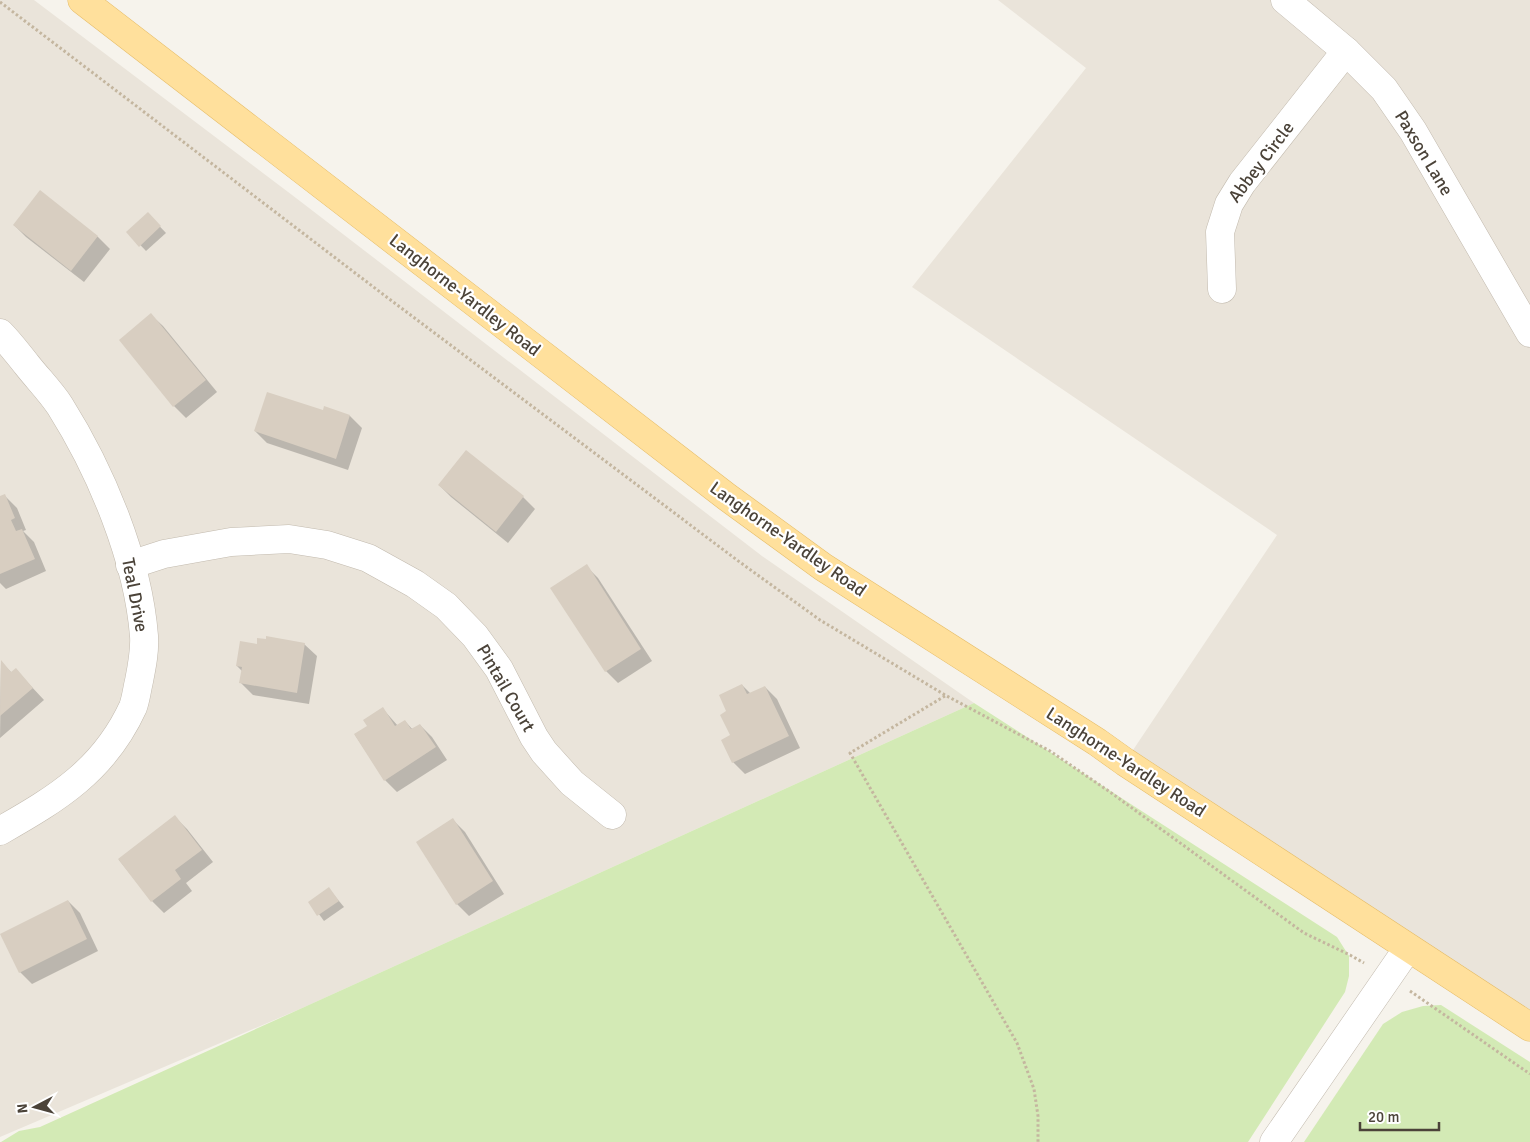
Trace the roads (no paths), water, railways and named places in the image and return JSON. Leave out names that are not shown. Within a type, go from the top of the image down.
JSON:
[{"type":"main road","name":"Langhorne-Yardley Road","points":[[82,0],[719,491],[823,566],[1097,742],[1530,1027]]},
{"type":"street","name":"Paxson Lane","points":[[1285,0],[1346,51],[1384,89],[1412,131],[1530,333]]},
{"type":"street","name":"Abbey Circle","points":[[1222,289],[1220,232],[1229,204],[1242,183],[1346,51]]},
{"type":"street","name":"Teal Drive","points":[[0,333],[59,405],[89,455],[114,514],[130,565],[144,637],[142,665],[134,704],[121,731],[105,754],[88,771],[48,803],[0,831]]},
{"type":"street","name":"Pintail Court","points":[[130,565],[164,554],[231,542],[289,539],[327,545],[368,558],[415,584],[446,606],[475,636],[499,669],[534,737],[544,752],[572,783],[612,815]]},
{"type":"street","points":[[1274,1142],[1408,948]]}]
